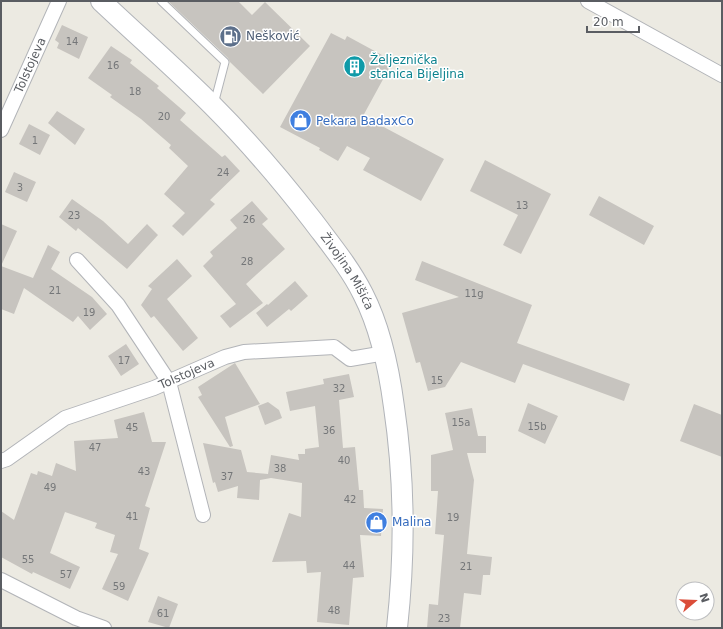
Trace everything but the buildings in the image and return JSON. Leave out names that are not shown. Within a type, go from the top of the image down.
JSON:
[{"type":"main road","name":"Živojina Mišića","points":[[106,2],[213,106],[281,180],[343,261],[363,294],[374,318],[385,353],[397,429],[402,475],[402,582],[397,628]]},
{"type":"street","name":"Tolstojeva","points":[[1,130],[59,1]]},
{"type":"street","points":[[588,1],[722,75]]},
{"type":"street","points":[[77,260],[118,305],[169,382],[203,515]]},
{"type":"street","name":"Tolstojeva","points":[[1,461],[7,459],[65,418],[169,382],[225,356],[244,352],[334,347],[350,359],[385,353]]},
{"type":"street","points":[[1,580],[76,618],[104,628]]},
{"type":"lane","points":[[161,1],[225,62],[213,106]]},
{"type":"place","name":"Nešković","points":[[230,36]]},
{"type":"place","name":"Željeznička stanica Bijeljina","points":[[354,67]]},
{"type":"place","name":"Pekara BadaxCo","points":[[300,121]]},
{"type":"place","name":"Malina","points":[[377,522]]}]
